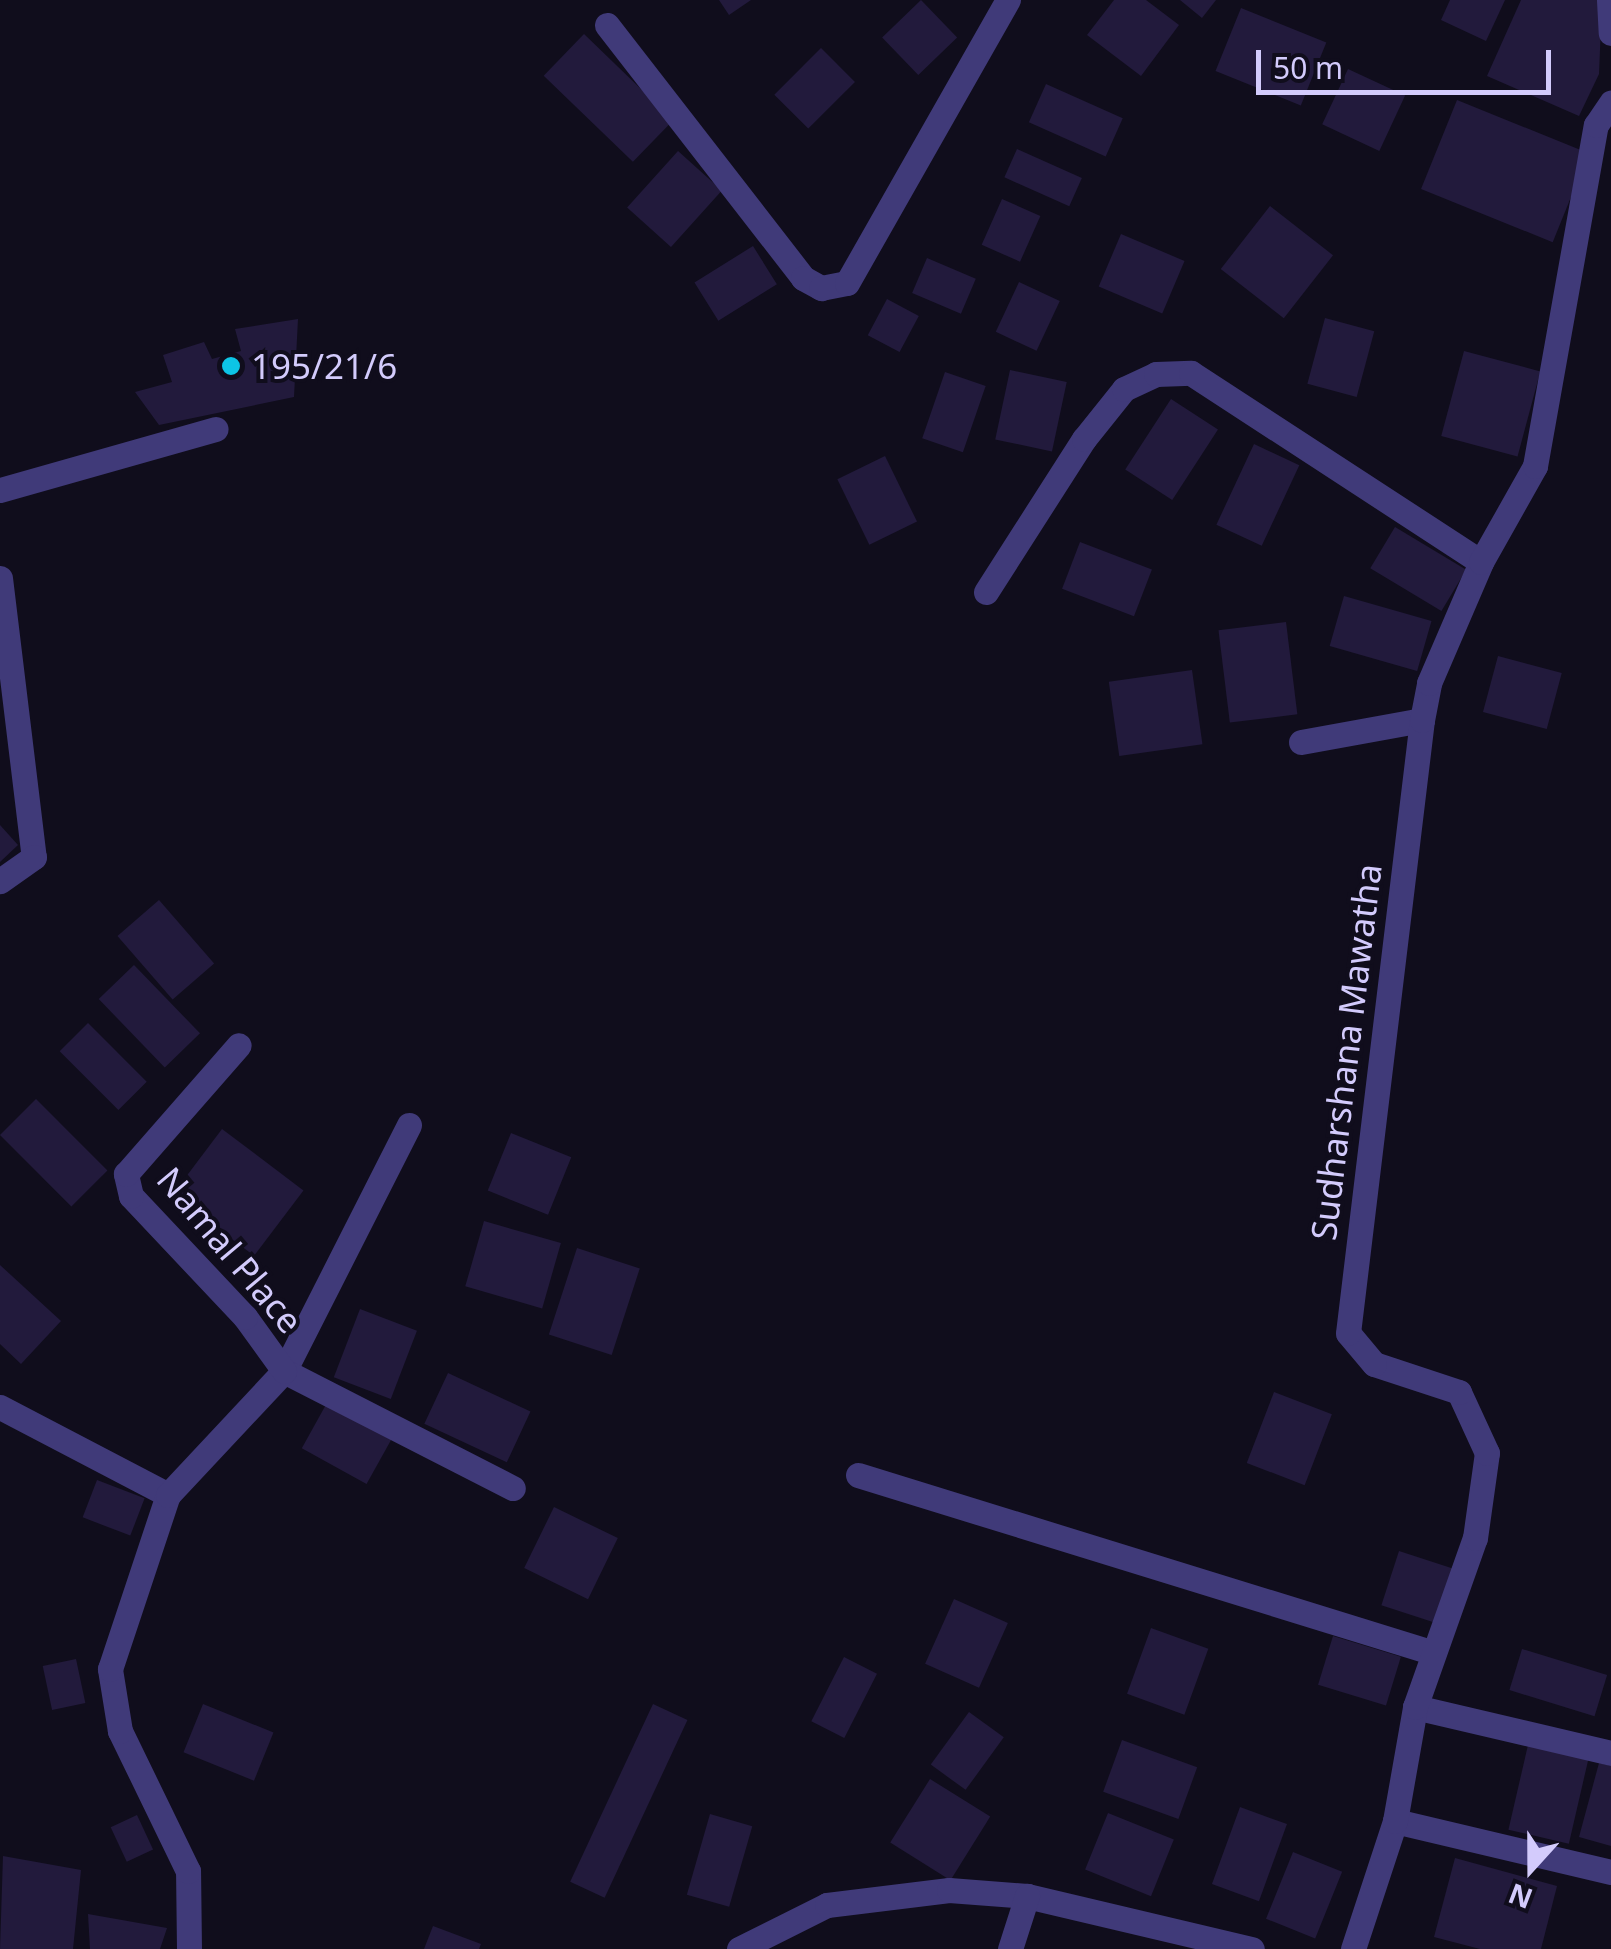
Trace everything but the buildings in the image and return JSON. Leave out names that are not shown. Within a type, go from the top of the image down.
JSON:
[{"type":"street","points":[[606,25],[803,278],[821,288],[847,284],[1008,0]]},
{"type":"street","points":[[1609,0],[1611,33]]},
{"type":"street","name":"Sudharshana Mawatha","points":[[1353,1949],[1395,1821],[1415,1707],[1431,1652],[1474,1538],[1487,1452],[1459,1392],[1374,1364],[1348,1333],[1422,720],[1428,682],[1481,562],[1535,466],[1596,125],[1611,102]]},
{"type":"street","points":[[986,592],[1084,439],[1124,389],[1156,374],[1191,373],[1481,562]]},
{"type":"street","points":[[0,490],[216,430]]},
{"type":"street","points":[[0,578],[34,856],[0,881]]},
{"type":"street","points":[[1301,742],[1422,720]]},
{"type":"street","name":"Namal Place","points":[[190,1949],[188,1871],[120,1732],[110,1669],[168,1495],[284,1371],[244,1317],[131,1196],[126,1174],[239,1044]]},
{"type":"street","points":[[410,1125],[284,1371],[513,1488]]},
{"type":"street","points":[[0,1407],[168,1495]]},
{"type":"street","points":[[858,1475],[1431,1652]]},
{"type":"street","points":[[1415,1707],[1611,1753]]},
{"type":"street","points":[[1395,1821],[1611,1872]]},
{"type":"street","points":[[739,1949],[827,1905],[949,1890],[1027,1896],[1252,1949]]},
{"type":"street","points":[[1010,1949],[1027,1896]]},
{"type":"place","name":"195/21/6","points":[[231,366]]}]
